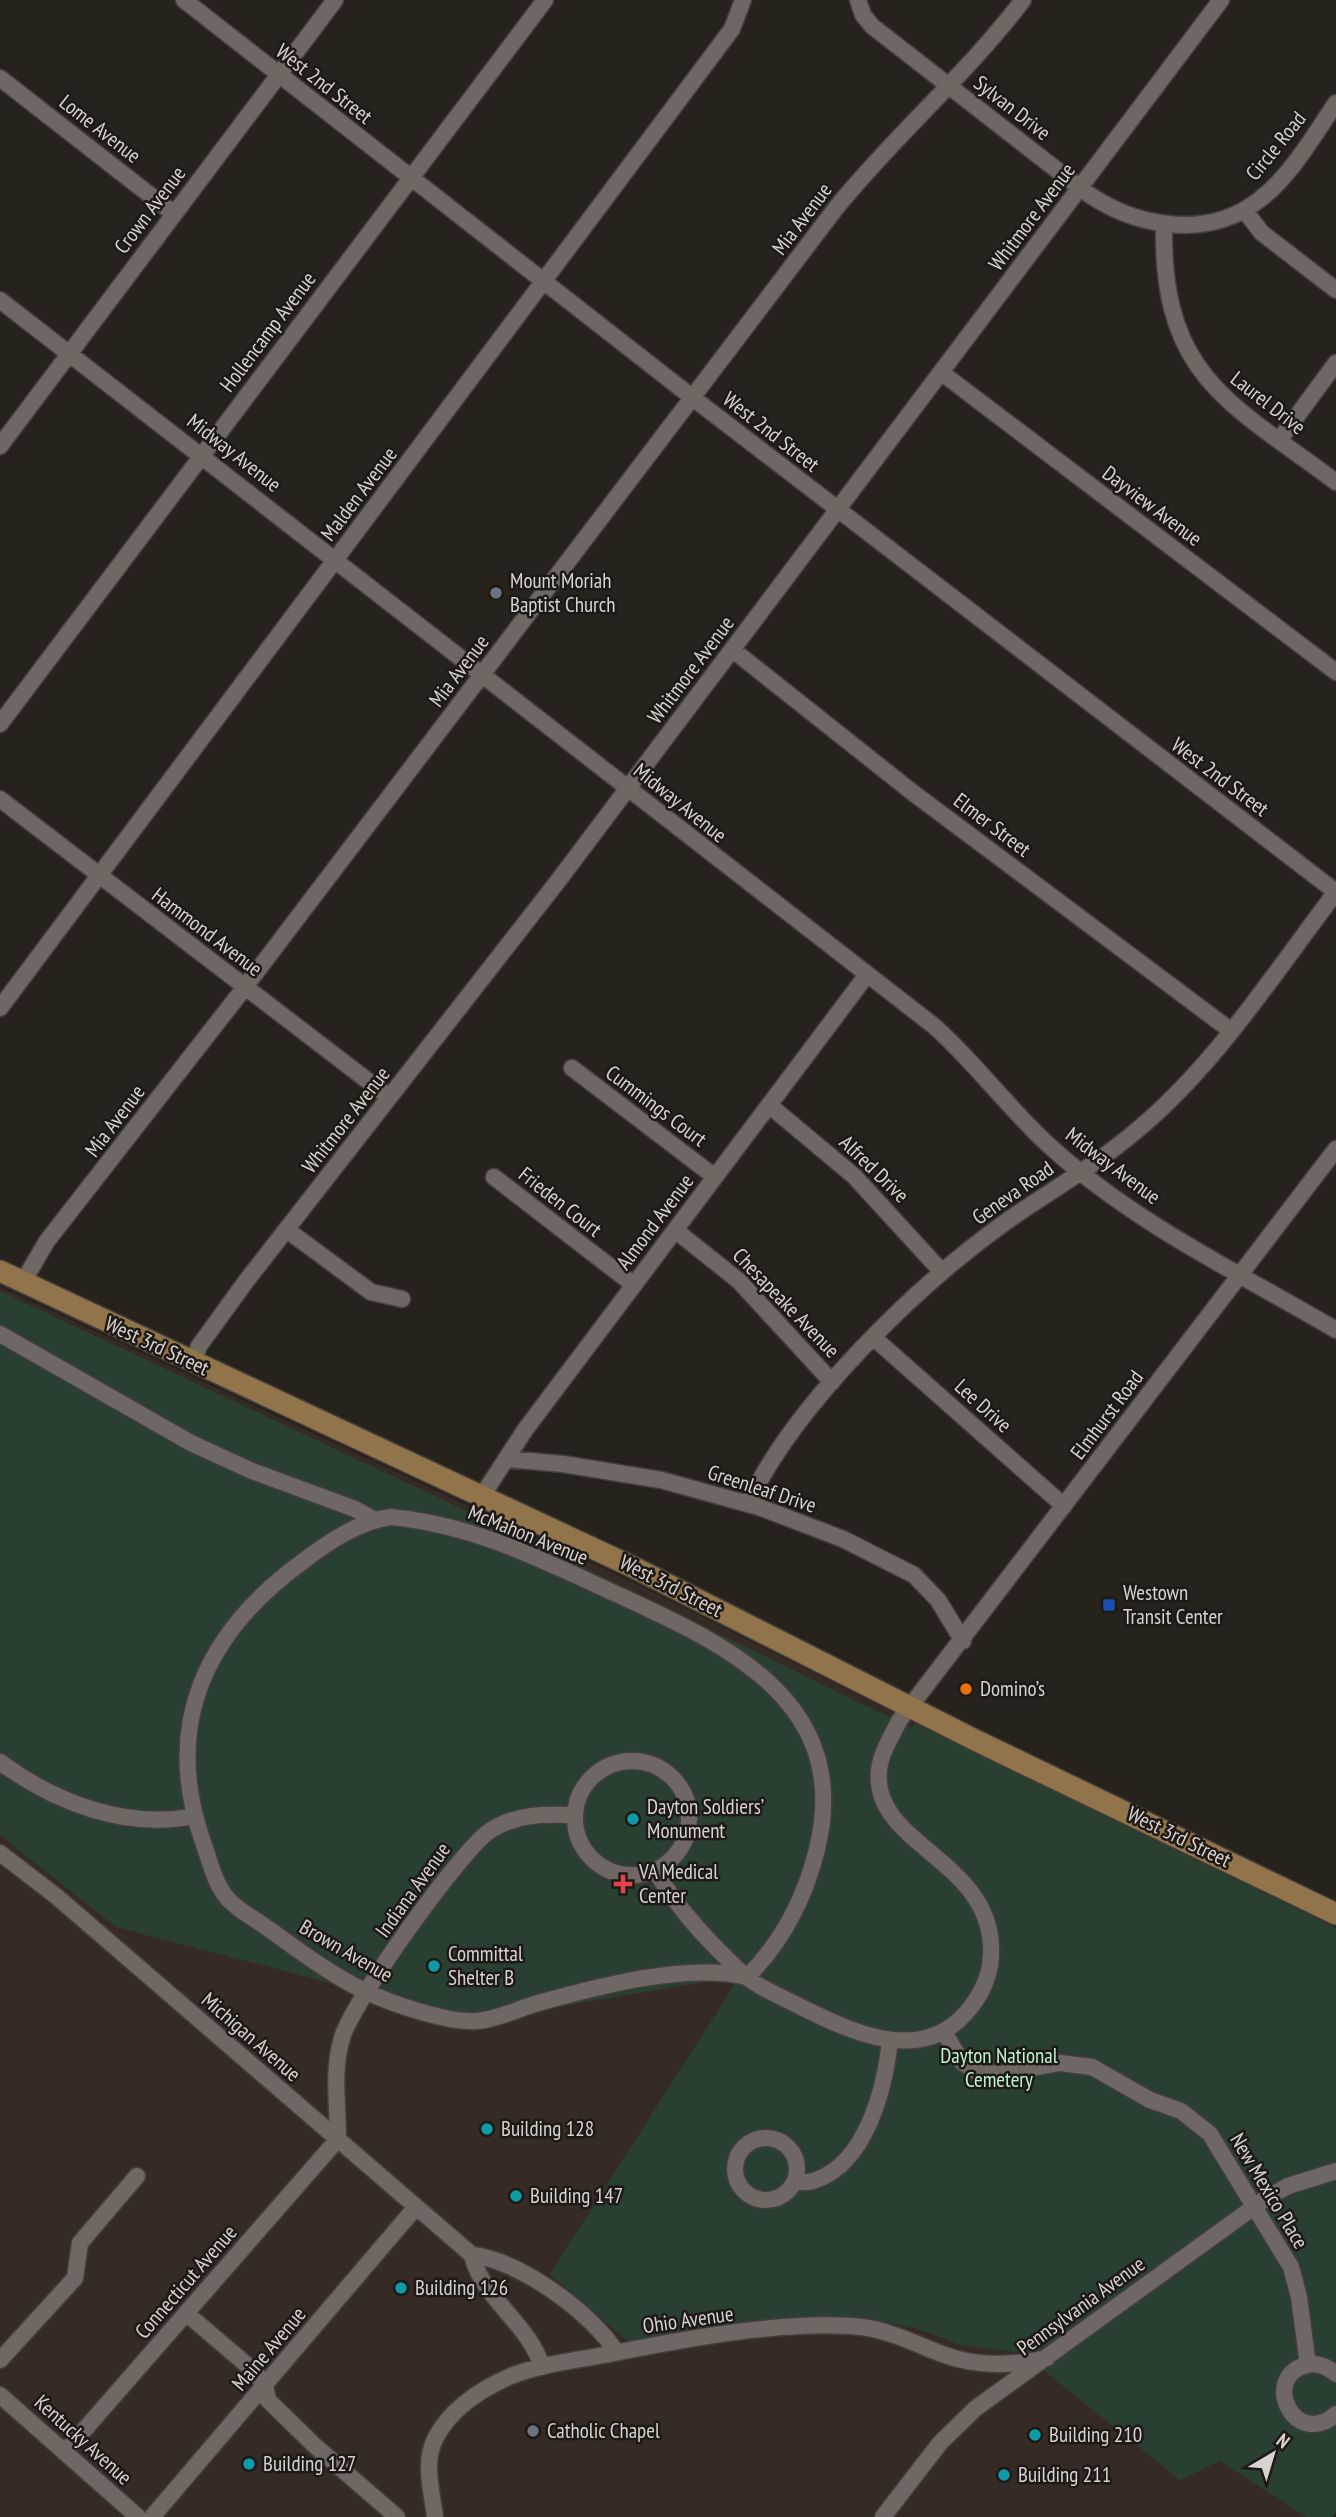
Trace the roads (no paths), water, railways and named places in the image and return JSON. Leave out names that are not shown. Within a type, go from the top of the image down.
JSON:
[{"type":"main road","name":"West 3rd Street","points":[[0,1270],[192,1363],[668,1584],[910,1707],[1336,1914]]},
{"type":"street","name":"West 2nd Street","points":[[184,0],[543,282],[1336,892]]},
{"type":"street","name":"Crown Avenue","points":[[0,446],[335,0]]},
{"type":"street","name":"Hollencamp Avenue","points":[[0,724],[545,0]]},
{"type":"street","name":"Malden Avenue","points":[[0,1008],[732,29],[743,0]]},
{"type":"street","name":"Sylvan Drive","points":[[858,0],[863,15],[872,26],[1080,188],[1120,214],[1164,224],[1201,223],[1244,210]]},
{"type":"street","name":"Mia Avenue","points":[[23,1282],[47,1241],[245,987],[861,177],[1023,0]]},
{"type":"street","name":"Whitmore Avenue","points":[[192,1363],[207,1335],[733,650],[1221,0]]},
{"type":"street","name":"Lome Avenue","points":[[0,78],[173,213]]},
{"type":"street","name":"Circle Road","points":[[1244,210],[1275,185],[1336,103]]},
{"type":"street","points":[[1244,210],[1262,233],[1336,290]]},
{"type":"street","name":"Laurel Drive","points":[[1164,224],[1166,289],[1171,316],[1188,354],[1221,395],[1336,482]]},
{"type":"street","name":"Midway Avenue","points":[[0,300],[951,1041],[1051,1148],[1080,1172],[1137,1212],[1336,1330]]},
{"type":"street","points":[[1280,439],[1336,363]]},
{"type":"street","name":"Dayview Avenue","points":[[942,373],[1336,672]]},
{"type":"street","name":"Elmer Street","points":[[733,650],[912,792],[1230,1030]]},
{"type":"street","name":"Hammond Avenue","points":[[0,799],[389,1097]]},
{"type":"street","name":"Geneva Road","points":[[748,1503],[787,1441],[832,1382],[942,1272],[1007,1221],[1080,1172],[1156,1113],[1193,1076],[1336,892]]},
{"type":"street","name":"Almond Avenue","points":[[482,1496],[525,1430],[866,976]]},
{"type":"street","name":"Cummings Court","points":[[572,1068],[715,1177]]},
{"type":"street","name":"Alfred Drive","points":[[769,1105],[854,1176],[942,1272]]},
{"type":"street","name":"Elmhurst Road","points":[[944,2032],[968,2011],[984,1984],[991,1955],[989,1932],[984,1913],[967,1883],[897,1823],[884,1803],[880,1787],[881,1762],[899,1721],[1336,1149]]},
{"type":"street","name":"Frieden Court","points":[[494,1177],[634,1285]]},
{"type":"street","points":[[288,1230],[364,1288],[386,1298],[402,1299]]},
{"type":"street","name":"Chesapeake Avenue","points":[[675,1230],[755,1297],[832,1382]]},
{"type":"street","name":"McMahon Avenue","points":[[0,1334],[191,1443],[252,1471],[355,1509],[375,1520],[391,1517],[417,1520],[469,1531],[513,1546],[692,1631],[740,1658],[777,1689],[819,1755],[823,1772],[822,1823],[810,1878],[800,1904],[761,1964],[747,1977]]},
{"type":"street","name":"Lee Drive","points":[[874,1338],[1064,1506]]},
{"type":"street","name":"Greenleaf Drive","points":[[507,1460],[624,1473],[748,1503],[843,1539],[905,1569],[938,1600],[962,1641]]},
{"type":"street","name":"Brown Avenue","points":[[375,1520],[315,1552],[272,1584],[244,1611],[222,1641],[200,1685],[190,1728],[188,1770],[194,1816],[216,1878],[228,1900],[310,1958],[366,1991],[430,2012],[476,2021],[646,1978],[676,1975],[747,1977]]},
{"type":"street","points":[[632,1761],[647,1763],[666,1773],[685,1797],[689,1822],[678,1851],[656,1871],[629,1875],[603,1866],[580,1840],[573,1815],[585,1787],[605,1768],[632,1761]]},
{"type":"street","points":[[0,1762],[51,1793],[97,1810],[150,1819],[194,1816]]},
{"type":"street","name":"Indiana Avenue","points":[[338,2139],[339,2049],[349,2018],[366,1991],[476,1841],[505,1822],[526,1816],[573,1815]]},
{"type":"street","name":"Michigan Avenue","points":[[0,1853],[56,1896],[472,2255],[514,2267],[540,2281],[604,2335],[616,2352]]},
{"type":"street","points":[[656,1871],[683,1911],[747,1977],[848,2028],[890,2040],[913,2040],[944,2032]]},
{"type":"street","name":"New Mexico Place","points":[[944,2032],[962,2062],[977,2072],[999,2074],[1050,2063],[1080,2064],[1109,2074],[1150,2099],[1181,2111],[1210,2134],[1291,2267],[1299,2297],[1308,2365]]},
{"type":"street","points":[[794,2182],[815,2181],[825,2175],[858,2143],[876,2109],[886,2073],[890,2040]]},
{"type":"street","name":"Connecticut Avenue","points":[[65,2452],[338,2139]]},
{"type":"street","name":"Pennsylvania Avenue","points":[[883,2517],[957,2425],[1255,2206],[1288,2186],[1336,2171]]},
{"type":"street","points":[[0,2360],[75,2278],[80,2243],[137,2176]]},
{"type":"street","name":"Maine Avenue","points":[[152,2517],[416,2207]]},
{"type":"street","name":"Michigan Avenue","points":[[472,2255],[481,2277],[533,2343],[542,2367]]},
{"type":"street","points":[[186,2313],[255,2372],[265,2386],[268,2400],[314,2445],[397,2517]]},
{"type":"street","name":"Ohio Avenue","points":[[435,2517],[428,2461],[444,2425],[468,2400],[485,2389],[542,2367],[701,2338],[786,2329],[851,2326],[888,2333],[968,2361],[1006,2364],[1047,2358]]},
{"type":"street","points":[[1336,2374],[1327,2367],[1308,2365],[1291,2375],[1284,2393],[1290,2412],[1298,2419],[1317,2424],[1336,2414]]},
{"type":"street","name":"Kentucky Avenue","points":[[0,2395],[138,2517]]},
{"type":"place","name":"Mount Moriah Baptist Church","points":[[496,593]]},
{"type":"place","name":"Westown Transit Center","points":[[1109,1605]]},
{"type":"place","name":"Domino’s","points":[[966,1689]]},
{"type":"place","name":"Dayton Soldiers’ Monument","points":[[633,1819]]},
{"type":"place","name":"VA Medical Center","points":[[623,1884]]},
{"type":"place","name":"Committal Shelter B","points":[[434,1966]]},
{"type":"place","name":"Building 128","points":[[487,2129]]},
{"type":"place","name":"Building 147","points":[[516,2196]]},
{"type":"place","name":"Building 126","points":[[401,2288]]},
{"type":"place","name":"Catholic Chapel","points":[[533,2431]]},
{"type":"place","name":"Building 210","points":[[1035,2435]]},
{"type":"place","name":"Building 127","points":[[249,2464]]},
{"type":"place","name":"Building 211","points":[[1004,2475]]},
{"type":"park label","name":"Dayton National Cemetery","points":[[999,2068]]}]
